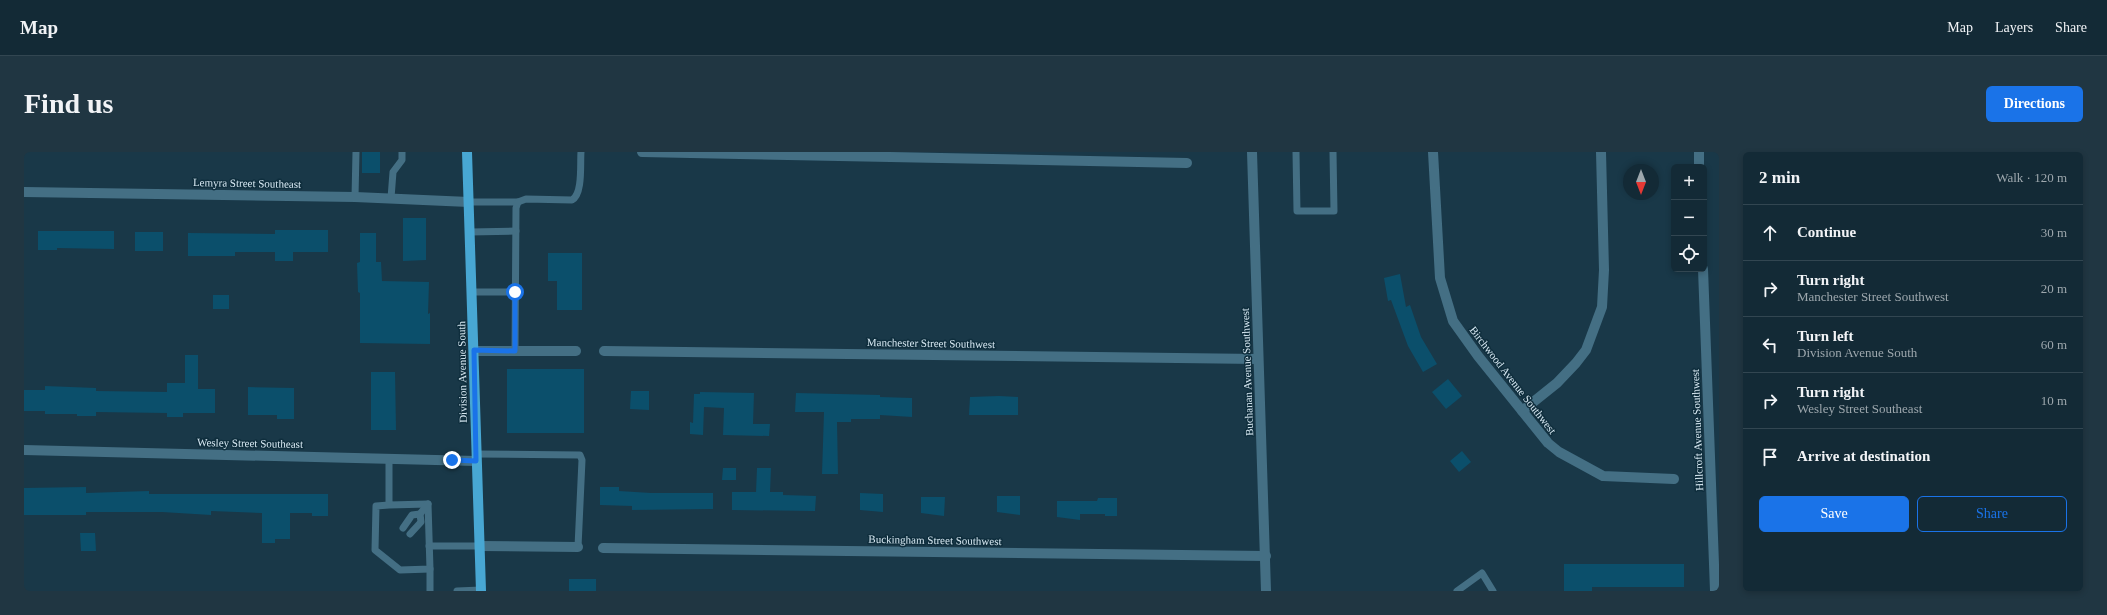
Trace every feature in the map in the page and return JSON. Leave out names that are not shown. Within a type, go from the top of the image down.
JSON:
[{"type":"main road","name":"Division Avenue South","points":[[467,152],[481,591]]},
{"type":"street","points":[[642,152],[1187,163]]},
{"type":"street","name":"Buchanan Avenue Southwest","points":[[1252,152],[1266,591]]},
{"type":"street","name":"Birchwood Avenue Southwest","points":[[1433,152],[1440,278],[1453,321],[1478,356],[1548,444],[1559,452],[1603,476],[1674,479]]},
{"type":"street","points":[[1522,411],[1557,383],[1576,363],[1586,350],[1602,307],[1604,270],[1601,152]]},
{"type":"street","points":[[1699,152],[1699,164]]},
{"type":"street","name":"Lemyra Street Southeast","points":[[24,192],[355,197],[469,202]]},
{"type":"street","name":"Hillcroft Avenue Southwest","points":[[1703,272],[1715,591]]},
{"type":"street","points":[[474,350],[576,351]]},
{"type":"street","name":"Manchester Street Southwest","points":[[604,351],[1258,359]]},
{"type":"street","name":"Wesley Street Southeast","points":[[24,450],[389,458],[476,457]]},
{"type":"street","points":[[479,546],[578,547]]},
{"type":"street","name":"Buckingham Street Southwest","points":[[603,548],[1266,556]]},
{"type":"lane","points":[[355,197],[356,152]]},
{"type":"lane","points":[[391,198],[393,172],[402,160],[402,152]]},
{"type":"lane","points":[[469,202],[518,202],[526,199],[572,200],[576,197],[579,191],[581,152]]},
{"type":"lane","points":[[1296,152],[1297,211],[1334,211],[1333,152]]},
{"type":"lane","points":[[515,351],[516,208],[518,202]]},
{"type":"lane","points":[[470,232],[516,232]]},
{"type":"lane","points":[[472,292],[515,292]]},
{"type":"lane","points":[[476,457],[580,455],[582,460],[578,547]]},
{"type":"lane","points":[[389,458],[389,505]]},
{"type":"lane","points":[[428,504],[376,506],[375,550],[383,552],[400,570],[430,569]]},
{"type":"lane","points":[[403,528],[412,515],[420,514],[428,504]]},
{"type":"lane","points":[[428,504],[430,591]]},
{"type":"lane","points":[[410,534],[421,522],[420,514]]},
{"type":"lane","points":[[429,546],[479,546]]},
{"type":"lane","points":[[1457,591],[1482,573],[1493,591]]},
{"type":"lane","points":[[457,591],[481,591]]},
{"type":"building","points":[[362,152],[380,152],[380,173],[362,173]]},
{"type":"building","points":[[403,218],[426,218],[426,260],[403,261]]},
{"type":"building","points":[[275,230],[328,230],[328,252],[293,252],[293,261],[275,261],[275,252],[235,252],[235,256],[188,256],[188,233],[275,234]]},
{"type":"building","points":[[38,231],[114,231],[114,249],[57,248],[57,250],[38,250]]},
{"type":"building","points":[[135,232],[163,232],[163,251],[135,251]]},
{"type":"building","points":[[360,233],[376,233],[376,262],[381,262],[382,281],[429,282],[428,314],[430,313],[430,344],[360,343],[360,293],[358,292],[357,263],[360,262]]},
{"type":"building","points":[[548,253],[582,253],[582,310],[557,310],[557,281],[548,281]]},
{"type":"building","points":[[1400,274],[1406,307],[1410,305],[1421,337],[1437,364],[1423,372],[1408,346],[1391,300],[1388,301],[1384,278]]},
{"type":"building","points":[[213,295],[229,295],[229,309],[213,309]]},
{"type":"building","points":[[185,355],[198,355],[198,389],[215,389],[215,413],[183,413],[183,417],[167,417],[167,413],[96,412],[96,416],[77,416],[77,414],[45,414],[45,411],[24,411],[24,390],[45,390],[45,386],[96,388],[96,391],[167,392],[167,383],[185,383]]},
{"type":"building","points":[[507,369],[584,369],[584,433],[507,433]]},
{"type":"building","points":[[371,372],[395,372],[396,430],[371,430]]},
{"type":"building","points":[[1448,379],[1462,396],[1446,409],[1432,392]]},
{"type":"building","points":[[248,387],[294,388],[294,419],[277,419],[277,415],[248,415]]},
{"type":"building","points":[[631,391],[649,391],[649,410],[630,409]]},
{"type":"building","points":[[700,392],[754,393],[753,424],[770,424],[769,436],[723,435],[724,408],[704,407],[703,435],[690,434],[690,422],[693,423],[694,394],[700,394]]},
{"type":"building","points":[[796,393],[880,395],[880,397],[912,398],[912,417],[880,415],[880,419],[851,419],[851,422],[837,422],[838,474],[822,474],[824,412],[795,412]]},
{"type":"building","points":[[970,397],[1018,397],[1018,415],[969,415]]},
{"type":"building","points":[[1462,451],[1471,462],[1459,472],[1450,461]]},
{"type":"building","points":[[723,468],[736,468],[736,480],[722,480]]},
{"type":"building","points":[[757,468],[771,468],[770,492],[783,492],[783,495],[816,496],[815,511],[732,510],[732,492],[756,492]]},
{"type":"building","points":[[86,487],[86,493],[149,491],[149,494],[328,494],[328,516],[312,516],[312,513],[290,513],[290,539],[275,539],[275,543],[262,543],[262,513],[211,511],[211,515],[162,512],[86,512],[86,515],[24,515],[24,488]]},
{"type":"building","points":[[600,487],[619,487],[619,491],[651,493],[713,493],[713,509],[632,510],[632,506],[600,505]]},
{"type":"building","points":[[860,493],[883,494],[883,512],[860,510]]},
{"type":"building","points":[[997,496],[1020,496],[1020,515],[997,512]]},
{"type":"building","points":[[921,497],[945,497],[944,516],[921,513]]},
{"type":"building","points":[[1098,498],[1117,498],[1117,516],[1105,516],[1105,514],[1080,514],[1080,520],[1057,517],[1057,501],[1097,501]]},
{"type":"building","points":[[80,533],[95,533],[96,551],[81,551]]},
{"type":"building","points":[[1564,564],[1684,564],[1684,587],[1592,587],[1592,591],[1564,591]]},
{"type":"building","points":[[569,579],[596,579],[596,591],[569,591]]},
{"type":"route","points":[[452,460],[476,461],[474,350],[515,351],[515,292]]}]
